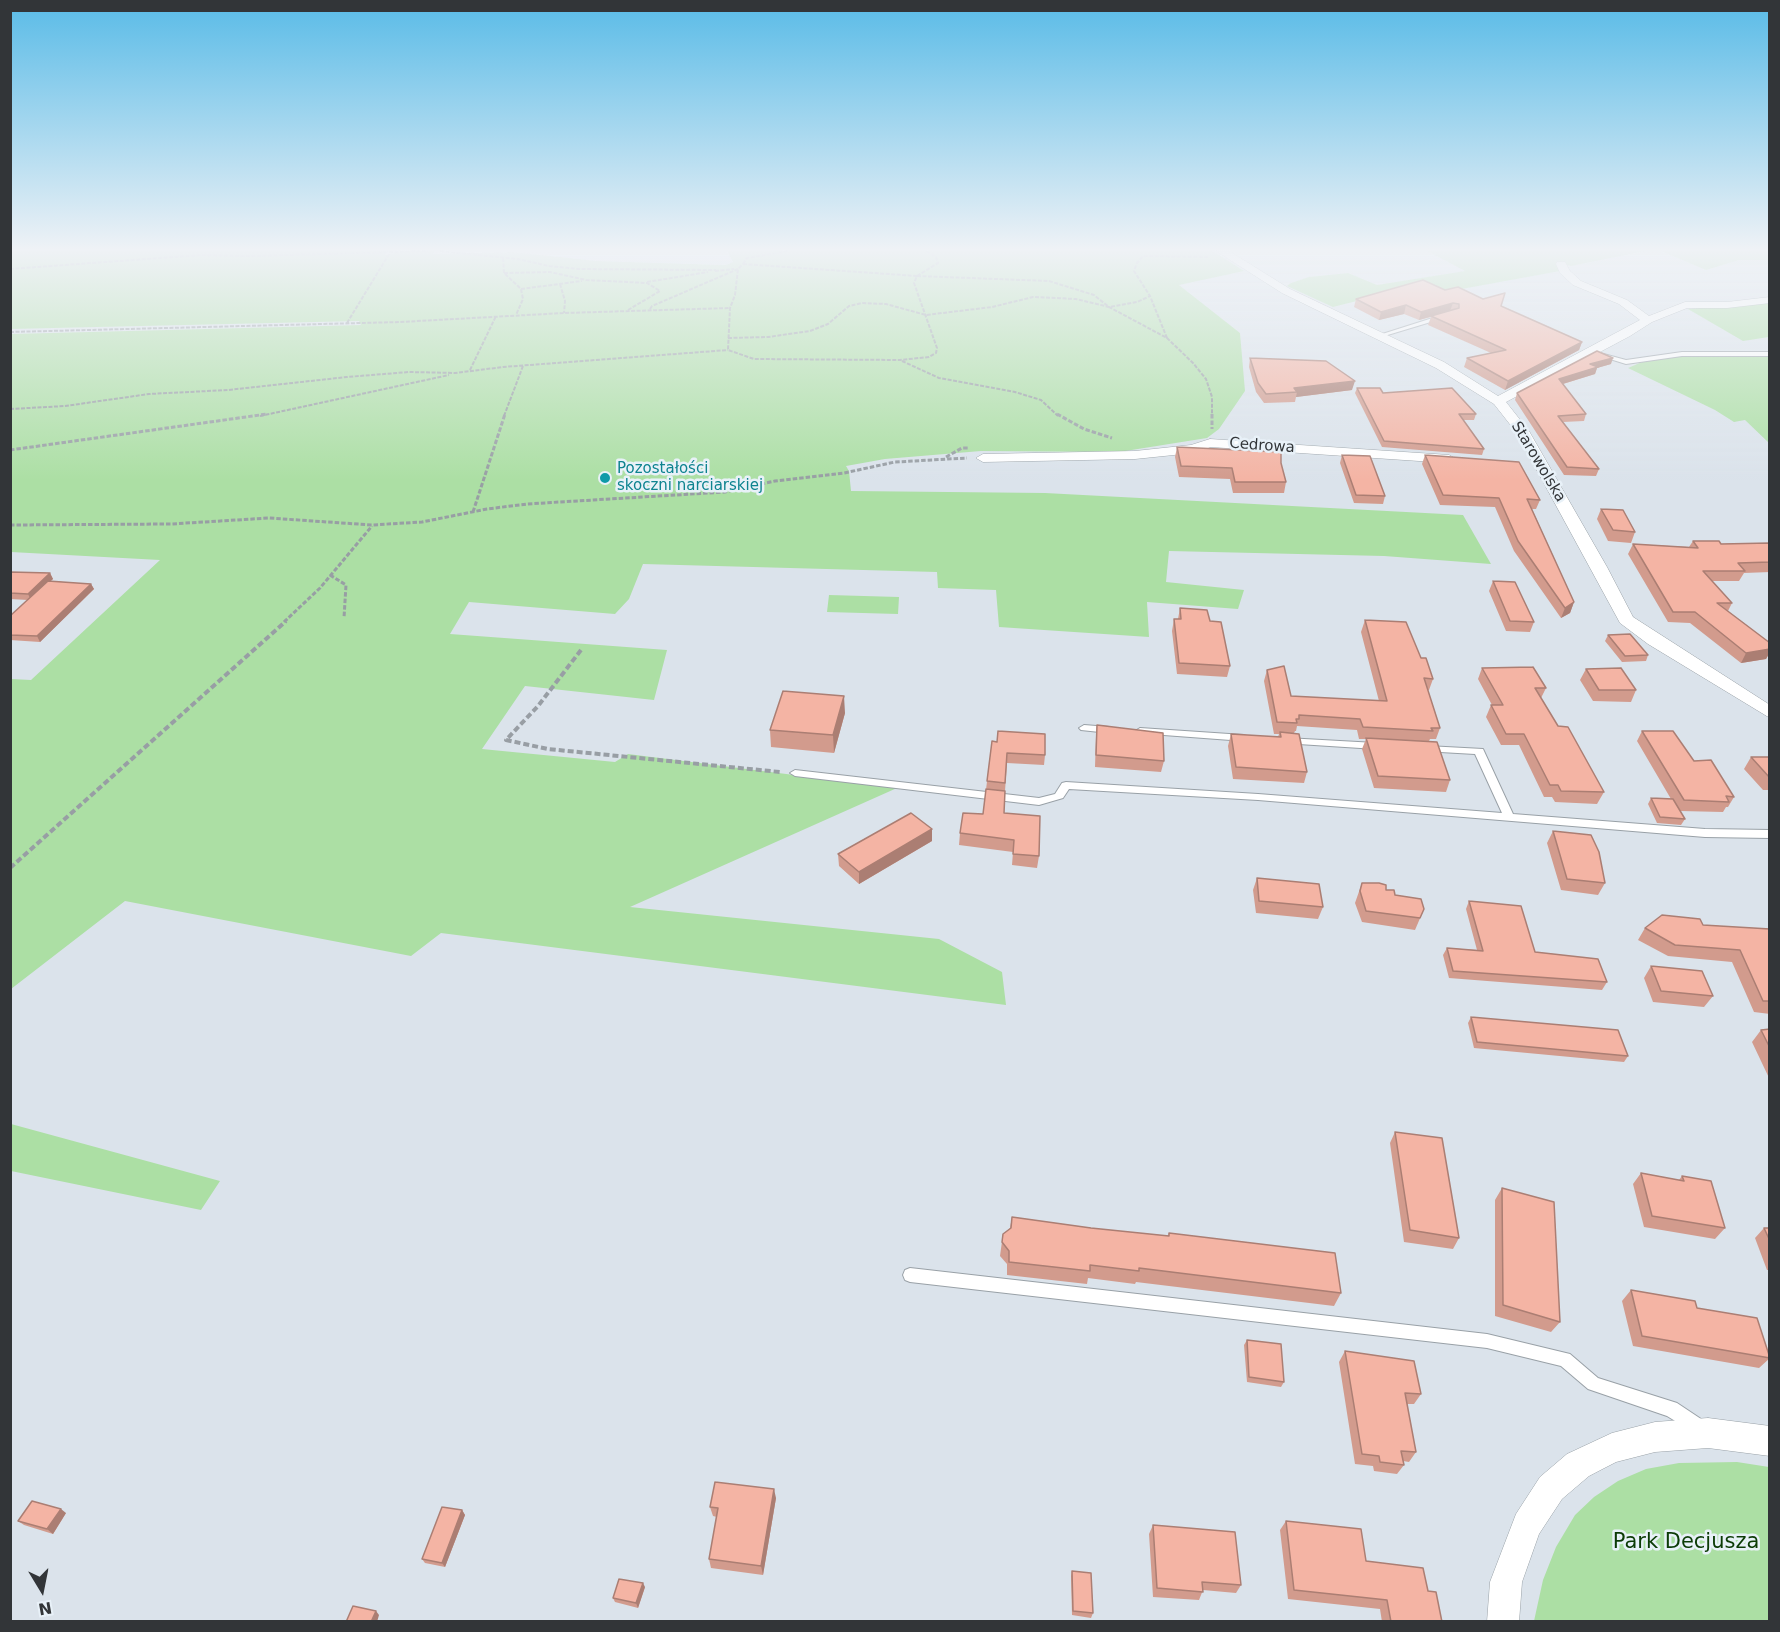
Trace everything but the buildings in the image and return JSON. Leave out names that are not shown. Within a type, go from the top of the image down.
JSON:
[{"type":"street","name":"Starowolska","points":[[1361,327],[1440,365],[1498,401],[1522,431],[1536,466],[1599,567],[1626,620],[1770,713]]},
{"type":"street","points":[[1498,401],[1635,327]]},
{"type":"street","name":"Cedrowa","points":[[983,458],[1135,455],[1193,449],[1210,442],[1458,460]]},
{"type":"street","points":[[1503,1622],[1506,1582],[1527,1525],[1551,1488],[1578,1465],[1612,1448],[1655,1437],[1708,1433],[1770,1441]]},
{"type":"lane","points":[[1379,336],[1409,327]]},
{"type":"lane","points":[[1591,352],[1626,363],[1682,354],[1770,354]]},
{"type":"lane","points":[[1084,728],[1118,730]]},
{"type":"lane","points":[[1130,731],[1255,738]]},
{"type":"lane","points":[[1278,740],[1382,746]]},
{"type":"lane","points":[[1418,748],[1479,751],[1510,818]]},
{"type":"lane","points":[[795,773],[1039,802],[1059,796],[1066,784],[1705,833],[1770,834]]},
{"type":"lane","points":[[910,1275],[1487,1341],[1565,1359],[1593,1384],[1671,1409],[1708,1433]]},
{"type":"path","points":[[10,332],[191,327]]},
{"type":"path","points":[[470,371],[491,327]]},
{"type":"path","points":[[728,350],[729,327]]},
{"type":"path","points":[[728,338],[768,337],[810,331],[820,327]]},
{"type":"path","points":[[10,450],[254,417],[470,371],[728,350],[754,359],[919,359],[936,353],[937,348],[930,327]]},
{"type":"path","points":[[1147,327],[1167,338],[1194,363],[1206,379],[1212,397],[1210,442]]},
{"type":"path","points":[[1163,327],[1167,338]]},
{"type":"path","points":[[900,360],[939,378],[1015,392],[1041,400],[1060,417],[1084,429],[1114,439]]},
{"type":"path","points":[[473,512],[498,433],[523,366]]},
{"type":"path","points":[[10,409],[65,406],[149,394],[228,390],[347,377],[409,372],[455,373]]},
{"type":"path","points":[[10,525],[171,524],[269,518],[372,525],[422,522],[527,504],[725,492],[776,481],[844,473],[895,462],[959,458]]},
{"type":"path","points":[[10,868],[288,619],[330,575],[372,525]]},
{"type":"path","points":[[330,575],[346,585],[344,618]]},
{"type":"path","points":[[580,650],[538,706],[506,740],[548,749],[795,773]]},
{"type":"green space","points":[[11,327],[91,327],[11,329]]},
{"type":"green space","points":[[277,327],[1233,327],[1240,333],[1245,391],[1219,429],[1207,438],[1119,452],[981,451],[885,459],[846,466],[849,471],[851,491],[1045,493],[1463,515],[1491,564],[1384,556],[1169,551],[1166,582],[1244,590],[1238,609],[1147,602],[1149,637],[999,627],[996,590],[938,588],[937,572],[643,564],[629,599],[615,614],[469,602],[450,634],[667,650],[654,700],[525,686],[482,749],[615,762],[628,754],[897,788],[630,907],[939,939],[1002,972],[1006,1005],[441,933],[411,956],[125,901],[11,989],[11,679],[31,680],[160,560],[11,552],[11,334]]},
{"type":"green space","points":[[1719,327],[1769,327],[1769,337],[1743,341]]},
{"type":"green space","points":[[1769,351],[1769,443],[1745,420],[1734,422],[1715,410],[1628,368],[1649,359],[1680,353]]},
{"type":"green space","points":[[829,595],[899,597],[898,614],[827,612]]},
{"type":"green space","points":[[10,1124],[220,1181],[201,1210],[11,1171]]},
{"type":"green space","name":"Park Decjusza","points":[[1737,1462],[1769,1467],[1769,1621],[1534,1621],[1543,1580],[1556,1547],[1575,1515],[1594,1497],[1618,1481],[1646,1469],[1679,1463]]},
{"type":"place","name":"Pozostałości skoczni narciarskiej","points":[[605,478]]}]
